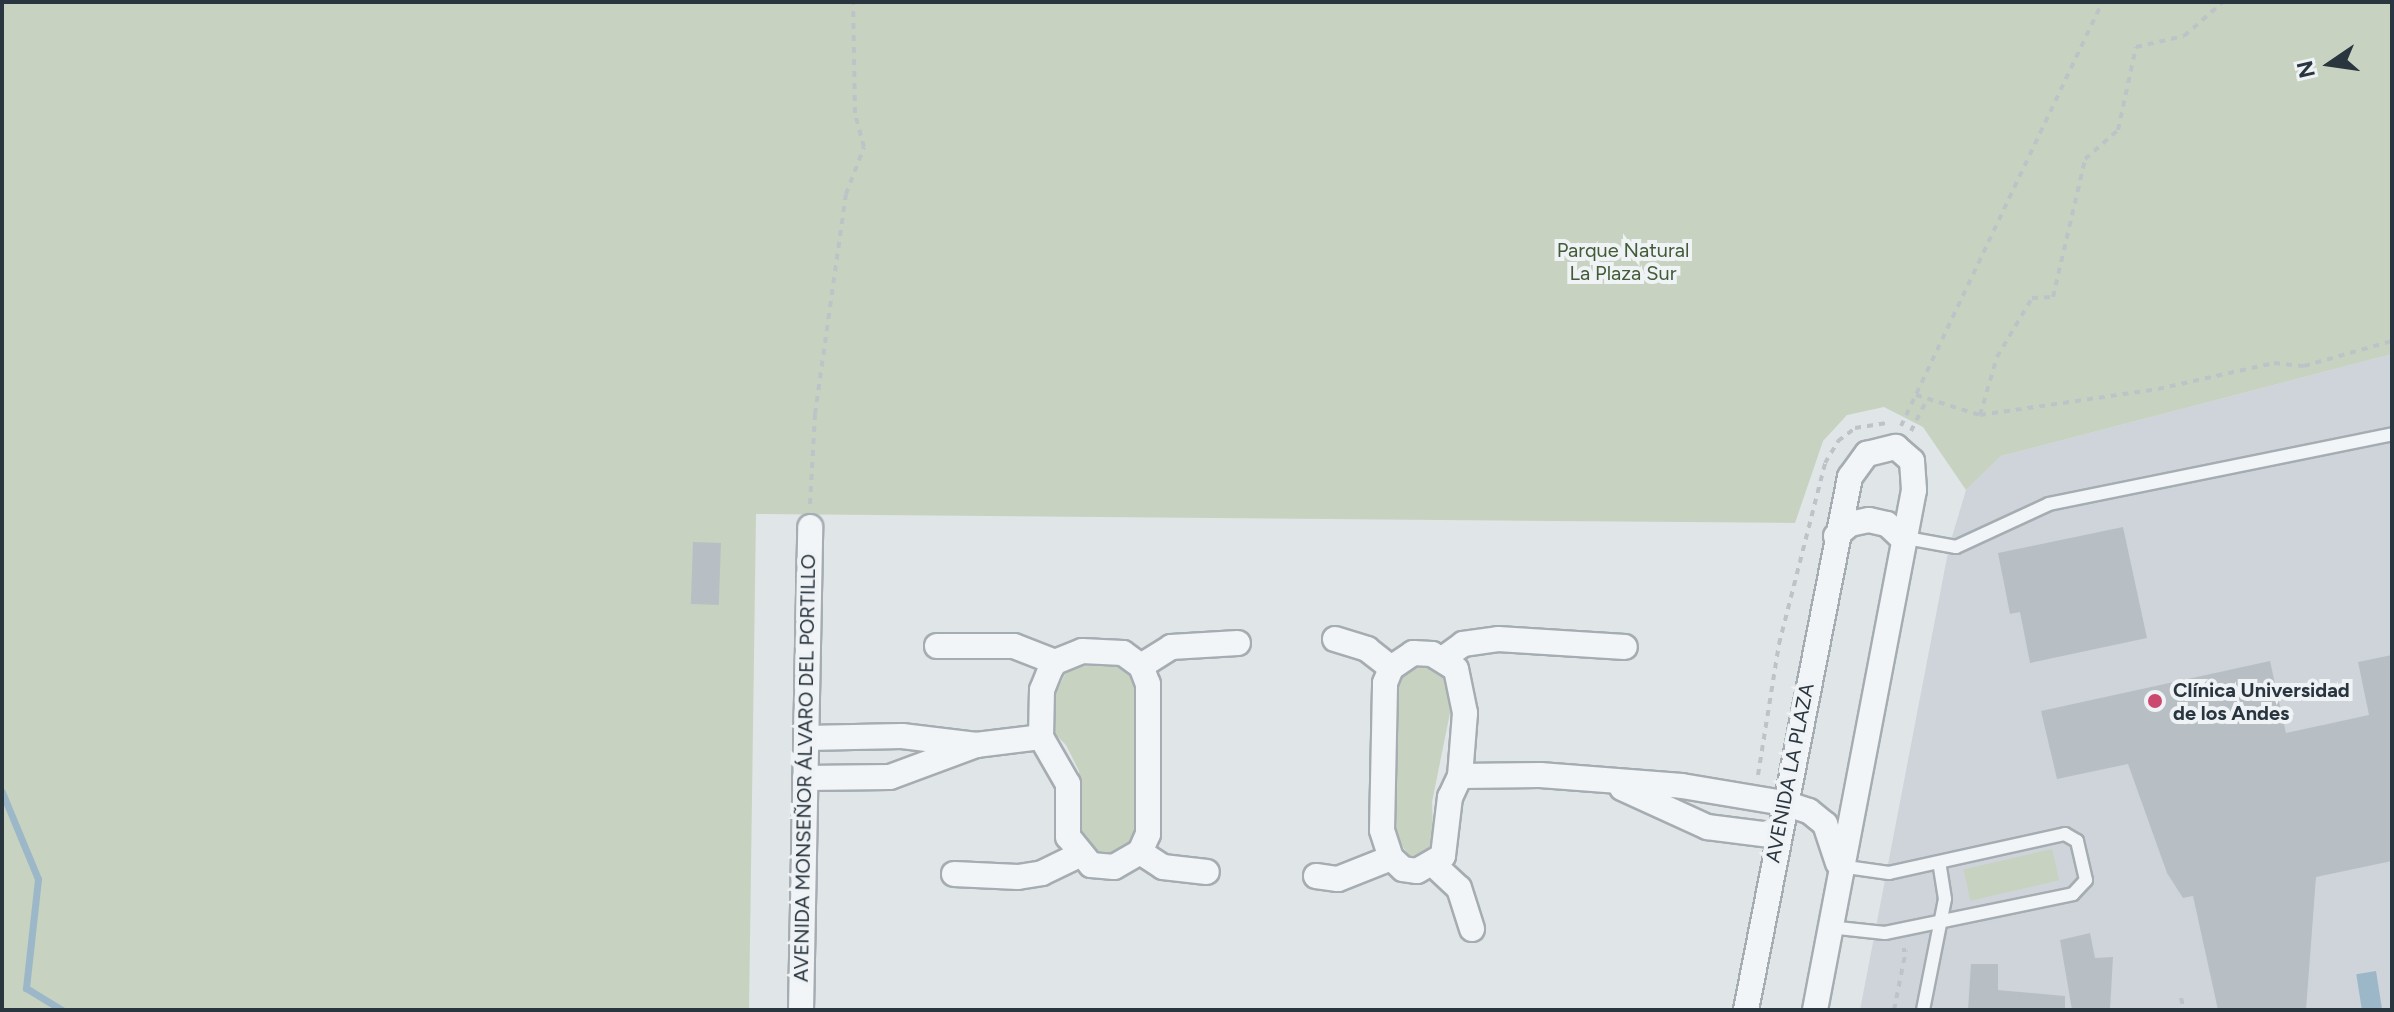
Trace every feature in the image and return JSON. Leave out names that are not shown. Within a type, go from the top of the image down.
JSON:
[{"type":"street","name":"AVENIDA LA PLAZA","points":[[1746,1010],[1836,536],[1854,469],[1867,454],[1888,447],[1905,451],[1915,471],[1839,866],[1815,1010]]},
{"type":"street","points":[[1836,536],[1850,524],[1869,520],[1887,524],[1901,537]]},
{"type":"street","name":"AVENIDA MONSEÑOR ÁLVARO DEL PORTILLO","points":[[801,1010],[810,527]]},
{"type":"street","points":[[1335,639],[1367,649],[1391,668]]},
{"type":"street","points":[[1444,658],[1463,644],[1498,639],[1625,647]]},
{"type":"street","points":[[1141,666],[1171,647],[1238,643]]},
{"type":"street","points":[[937,646],[1014,646],[1055,662]]},
{"type":"street","points":[[1082,651],[1123,653],[1141,666],[1148,684],[1148,834],[1140,852],[1114,867],[1091,865],[1079,855],[1068,837],[1068,784],[1041,737],[1042,690],[1055,662],[1082,651]]},
{"type":"street","points":[[1413,653],[1444,658],[1463,684],[1460,776],[1450,797],[1443,856],[1417,871],[1403,869],[1391,858],[1382,830],[1385,683],[1391,668],[1413,653]]},
{"type":"street","points":[[806,738],[902,736],[976,745],[1041,737]]},
{"type":"street","points":[[805,778],[900,775],[976,745]]},
{"type":"street","points":[[1460,776],[1540,775],[1616,785],[1682,786],[1784,803],[1809,811],[1825,824],[1839,866]]},
{"type":"street","points":[[1616,785],[1669,814],[1707,827],[1778,836]]},
{"type":"street","points":[[1140,852],[1163,867],[1207,872]]},
{"type":"street","points":[[954,874],[1018,877],[1042,873],[1079,855]]},
{"type":"street","points":[[1316,876],[1338,879],[1391,858]]},
{"type":"street","points":[[1433,864],[1459,888],[1472,929]]},
{"type":"lane","points":[[1901,537],[1956,547],[2049,504],[2392,434]]},
{"type":"lane","points":[[1829,927],[1875,934],[1941,922],[2073,894],[2086,880],[2077,841],[2065,834],[1939,863],[1875,873],[1839,866]]},
{"type":"lane","points":[[1923,1010],[1945,891],[1939,863]]},
{"type":"path","points":[[810,527],[815,414],[846,194],[864,147],[855,113],[853,2]]},
{"type":"path","points":[[1904,416],[2102,2]]},
{"type":"path","points":[[1980,415],[1997,357],[2032,298],[2053,297],[2085,159],[2118,130],[2136,47],[2184,36],[2223,2]]},
{"type":"path","points":[[1916,395],[1980,415],[2158,389],[2274,363],[2304,366],[2392,341]]},
{"type":"path","points":[[1910,433],[1927,399]]},
{"type":"path","points":[[1755,798],[1779,644],[1825,463],[1838,441],[1870,422],[1910,433],[1918,440]]},
{"type":"path","points":[[1893,949],[1906,950],[1894,1010]]},
{"type":"path","points":[[2181,998],[2184,1010]]},
{"type":"shaded area","name":"Clínica Universidad de los Andes","points":[[2392,354],[2392,1010],[1860,1010],[1949,547],[1966,490],[2001,456]]},
{"type":"green space","name":"Parque Natural La Plaza Sur","points":[[2,2],[2392,2],[2392,354],[2001,456],[1966,490],[1923,427],[1884,407],[1847,415],[1823,441],[1795,523],[756,514],[749,1010],[2,1010]]},
{"type":"green space","points":[[1420,663],[1443,671],[1451,708],[1432,802],[1434,855],[1411,858],[1392,832],[1395,677]]},
{"type":"green space","points":[[1102,664],[1131,669],[1148,699],[1143,820],[1125,851],[1097,854],[1079,835],[1079,771],[1066,745],[1052,731],[1053,699],[1068,668]]},
{"type":"green space","points":[[2052,849],[2059,880],[1971,901],[1963,869]]},
{"type":"water","points":[[2376,971],[2382,1010],[2362,1010],[2356,974]]},
{"type":"building","points":[[2123,527],[2147,638],[2030,663],[2020,612],[2010,614],[1998,553]]},
{"type":"building","points":[[693,542],[721,543],[719,605],[691,604]]},
{"type":"building","points":[[2392,655],[2392,861],[2316,877],[2306,1010],[2218,1010],[2193,896],[2183,898],[2167,873],[2128,764],[2057,779],[2041,711],[2270,661],[2286,733],[2369,715],[2358,662]]},
{"type":"building","points":[[2090,933],[2095,958],[2113,957],[2110,1010],[2072,1010],[2060,940]]},
{"type":"building","points":[[1971,964],[1998,964],[1998,990],[2065,996],[2065,1010],[1968,1010]]},
{"type":"waterway","points":[[2,792],[38,879],[26,988],[62,1010]]},
{"type":"place","name":"Clínica Universidad de los Andes","points":[[2155,701]]}]
